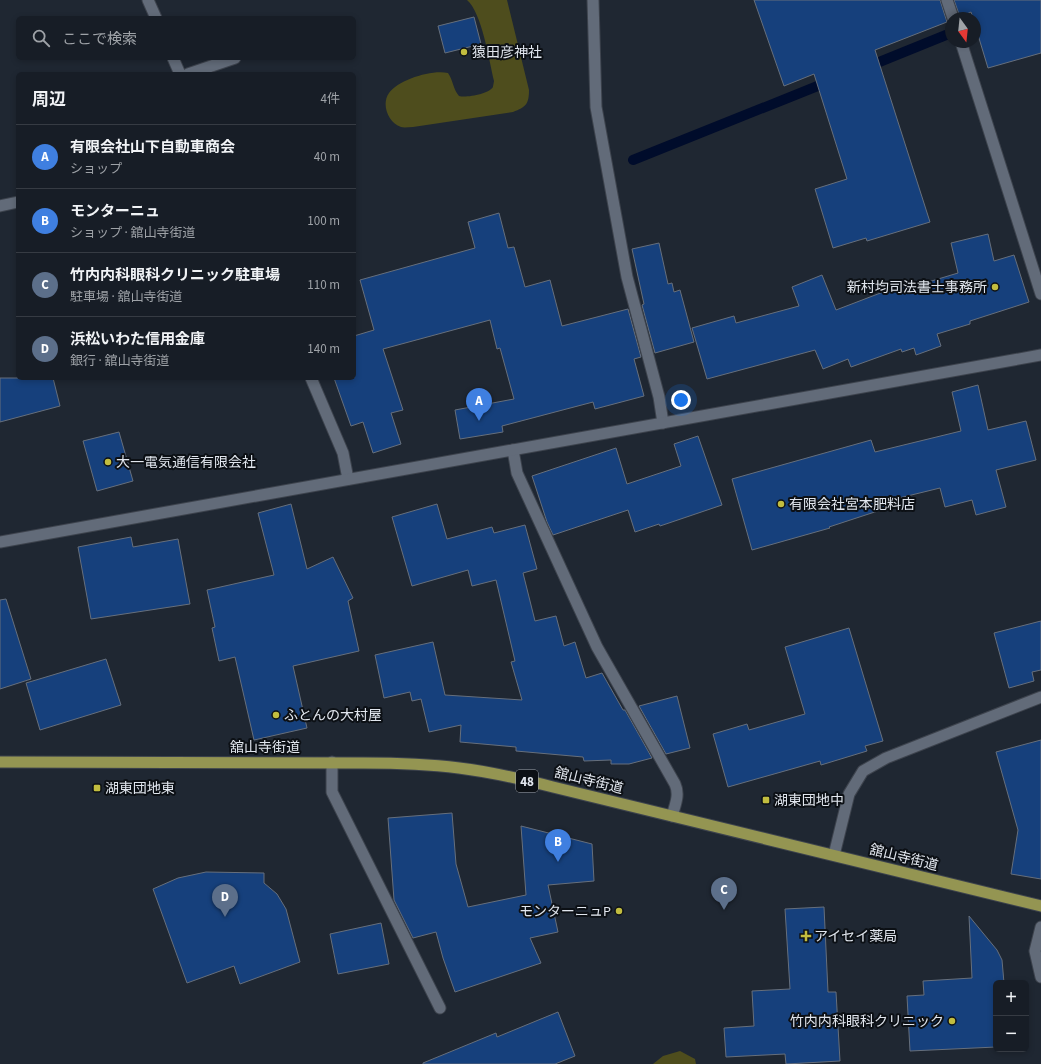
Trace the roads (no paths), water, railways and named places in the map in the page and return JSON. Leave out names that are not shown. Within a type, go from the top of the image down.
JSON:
[{"type":"main road","name":"舘山寺街道","points":[[0,762],[332,762],[412,764],[472,770],[506,776],[1041,906]]},
{"type":"street","points":[[148,0],[155,16]]},
{"type":"street","points":[[593,0],[596,107],[626,277],[659,397],[663,423]]},
{"type":"street","points":[[947,0],[951,12]]},
{"type":"street","points":[[963,48],[1041,294]]},
{"type":"street","points":[[174,60],[179,72]]},
{"type":"street","points":[[194,72],[229,60]]},
{"type":"street","points":[[0,206],[16,202]]},
{"type":"street","points":[[0,542],[663,423],[1040,358]]},
{"type":"street","points":[[312,380],[343,453],[348,479]]},
{"type":"street","points":[[513,450],[517,472],[597,647],[678,790],[672,816]]},
{"type":"street","points":[[834,855],[850,794],[864,772],[886,758],[1041,697]]},
{"type":"street","points":[[332,762],[332,792],[440,1008]]},
{"type":"street","points":[[1041,927],[1035,951],[1041,977]]},
{"type":"waterway","points":[[867,67],[945,35]]},
{"type":"waterway","points":[[633,160],[830,81]]},
{"type":"place","name":"猿田彦神社","points":[[464,52]]},
{"type":"place","name":"新村均司法書士事務所","points":[[995,287]]},
{"type":"place","name":"有限会社山下自動車商会","points":[[479,421]]},
{"type":"place","name":"大一電気通信有限会社","points":[[108,462]]},
{"type":"place","name":"有限会社宮本肥料店","points":[[781,504]]},
{"type":"place","name":"ふとんの大村屋","points":[[276,715]]},
{"type":"place","name":"湖東団地東","points":[[97,788]]},
{"type":"place","name":"湖東団地中","points":[[766,800]]},
{"type":"place","name":"モンターニュ","points":[[558,862]]},
{"type":"place","name":"竹内内科眼科クリニック駐車場","points":[[724,910]]},
{"type":"place","name":"モンターニュP","points":[[619,911]]},
{"type":"place","name":"浜松いわた信用金庫","points":[[225,917]]},
{"type":"place","name":"アイセイ薬局","points":[[806,936]]},
{"type":"place","name":"竹内内科眼科クリニック","points":[[952,1021]]}]
